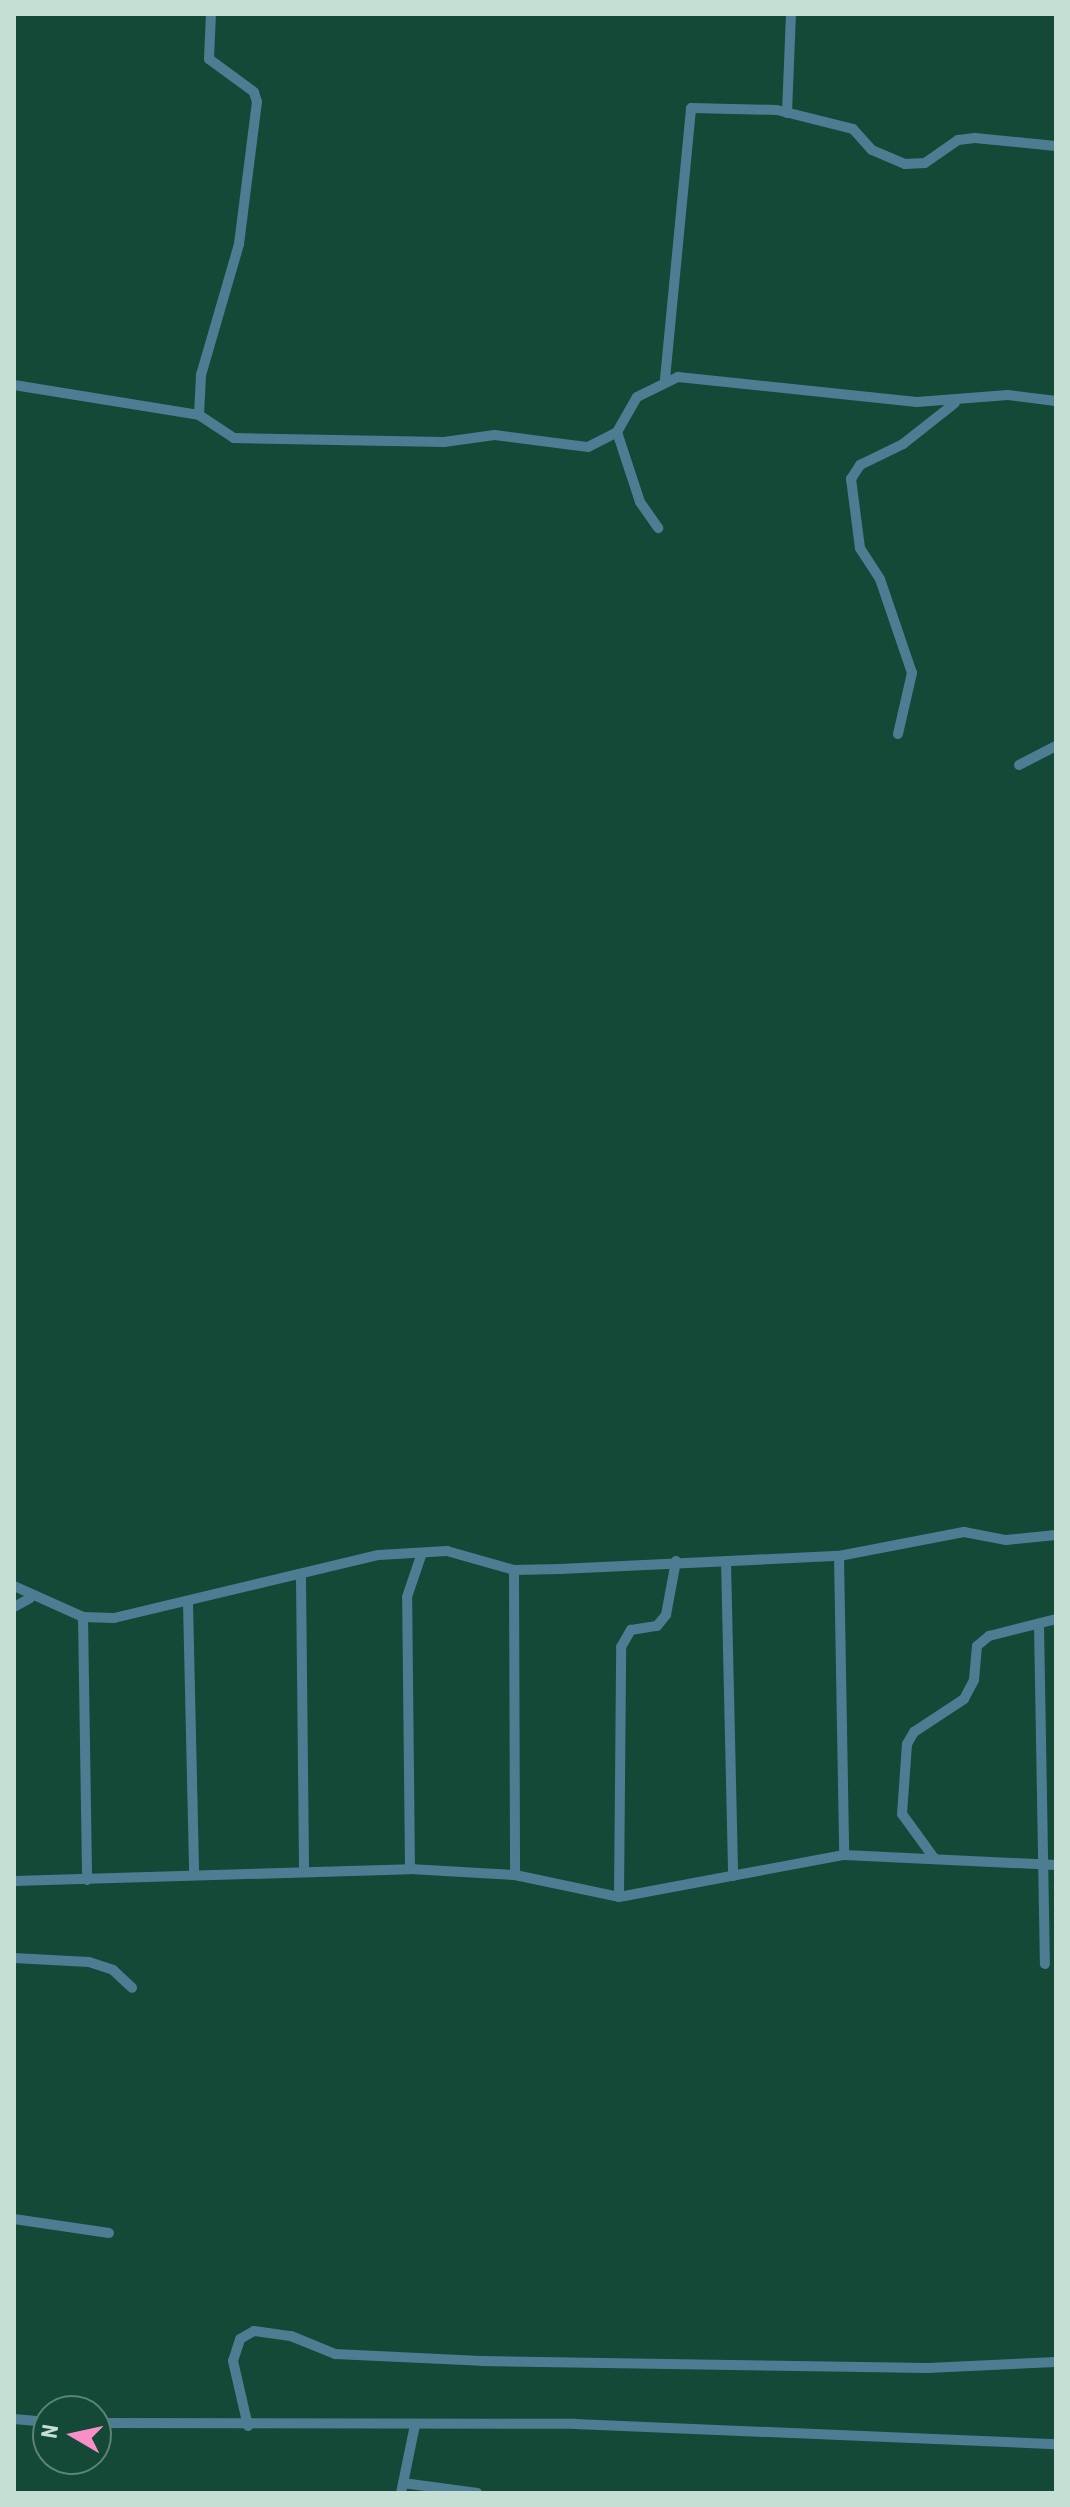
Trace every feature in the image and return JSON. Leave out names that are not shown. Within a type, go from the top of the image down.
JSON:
[{"type":"street","points":[[199,415],[201,375],[239,244],[257,102],[254,92],[209,59],[211,14]]},
{"type":"street","points":[[787,113],[791,14]]},
{"type":"street","points":[[665,379],[691,108],[787,113],[853,129],[872,150],[905,164],[925,163],[958,140],[975,138],[1056,146]]},
{"type":"street","points":[[14,385],[199,415],[234,438],[444,442],[495,435],[588,447],[617,432],[637,397],[665,379],[956,402],[1008,395],[1056,401]]},
{"type":"street","points":[[898,734],[912,673],[880,579],[860,548],[851,479],[860,465],[903,444],[956,402]]},
{"type":"street","points":[[617,432],[640,502],[658,528]]},
{"type":"street","points":[[1019,765],[1056,746]]},
{"type":"street","points":[[14,1586],[30,1598],[83,1617],[114,1618],[301,1578],[379,1555],[447,1551],[514,1570],[839,1556],[964,1532],[1006,1540],[1056,1535]]},
{"type":"street","points":[[410,1869],[407,1597],[422,1553]]},
{"type":"street","points":[[839,1556],[844,1855]]},
{"type":"street","points":[[619,1897],[621,1647],[631,1630],[657,1626],[666,1615],[676,1561]]},
{"type":"street","points":[[726,1561],[733,1876]]},
{"type":"street","points":[[514,1570],[515,1875]]},
{"type":"street","points":[[301,1578],[304,1870]]},
{"type":"street","points":[[14,1607],[30,1598]]},
{"type":"street","points":[[188,1603],[194,1875]]},
{"type":"street","points":[[83,1617],[87,1880]]},
{"type":"street","points":[[934,1858],[902,1814],[907,1744],[914,1732],[964,1699],[974,1680],[977,1646],[989,1636],[1056,1619]]},
{"type":"street","points":[[1039,1625],[1051,1866],[1045,1964]]},
{"type":"street","points":[[14,1881],[410,1869],[515,1875],[619,1897],[844,1855],[1051,1866]]},
{"type":"street","points":[[14,1958],[89,1962],[113,1970],[132,1988]]},
{"type":"street","points":[[14,2219],[109,2233]]},
{"type":"street","points":[[248,2426],[233,2361],[240,2339],[254,2331],[291,2336],[335,2354],[481,2361],[928,2368],[1056,2362]]},
{"type":"street","points":[[112,2423],[248,2426],[575,2424],[1056,2444]]},
{"type":"street","points":[[415,2425],[402,2488],[477,2493]]}]
